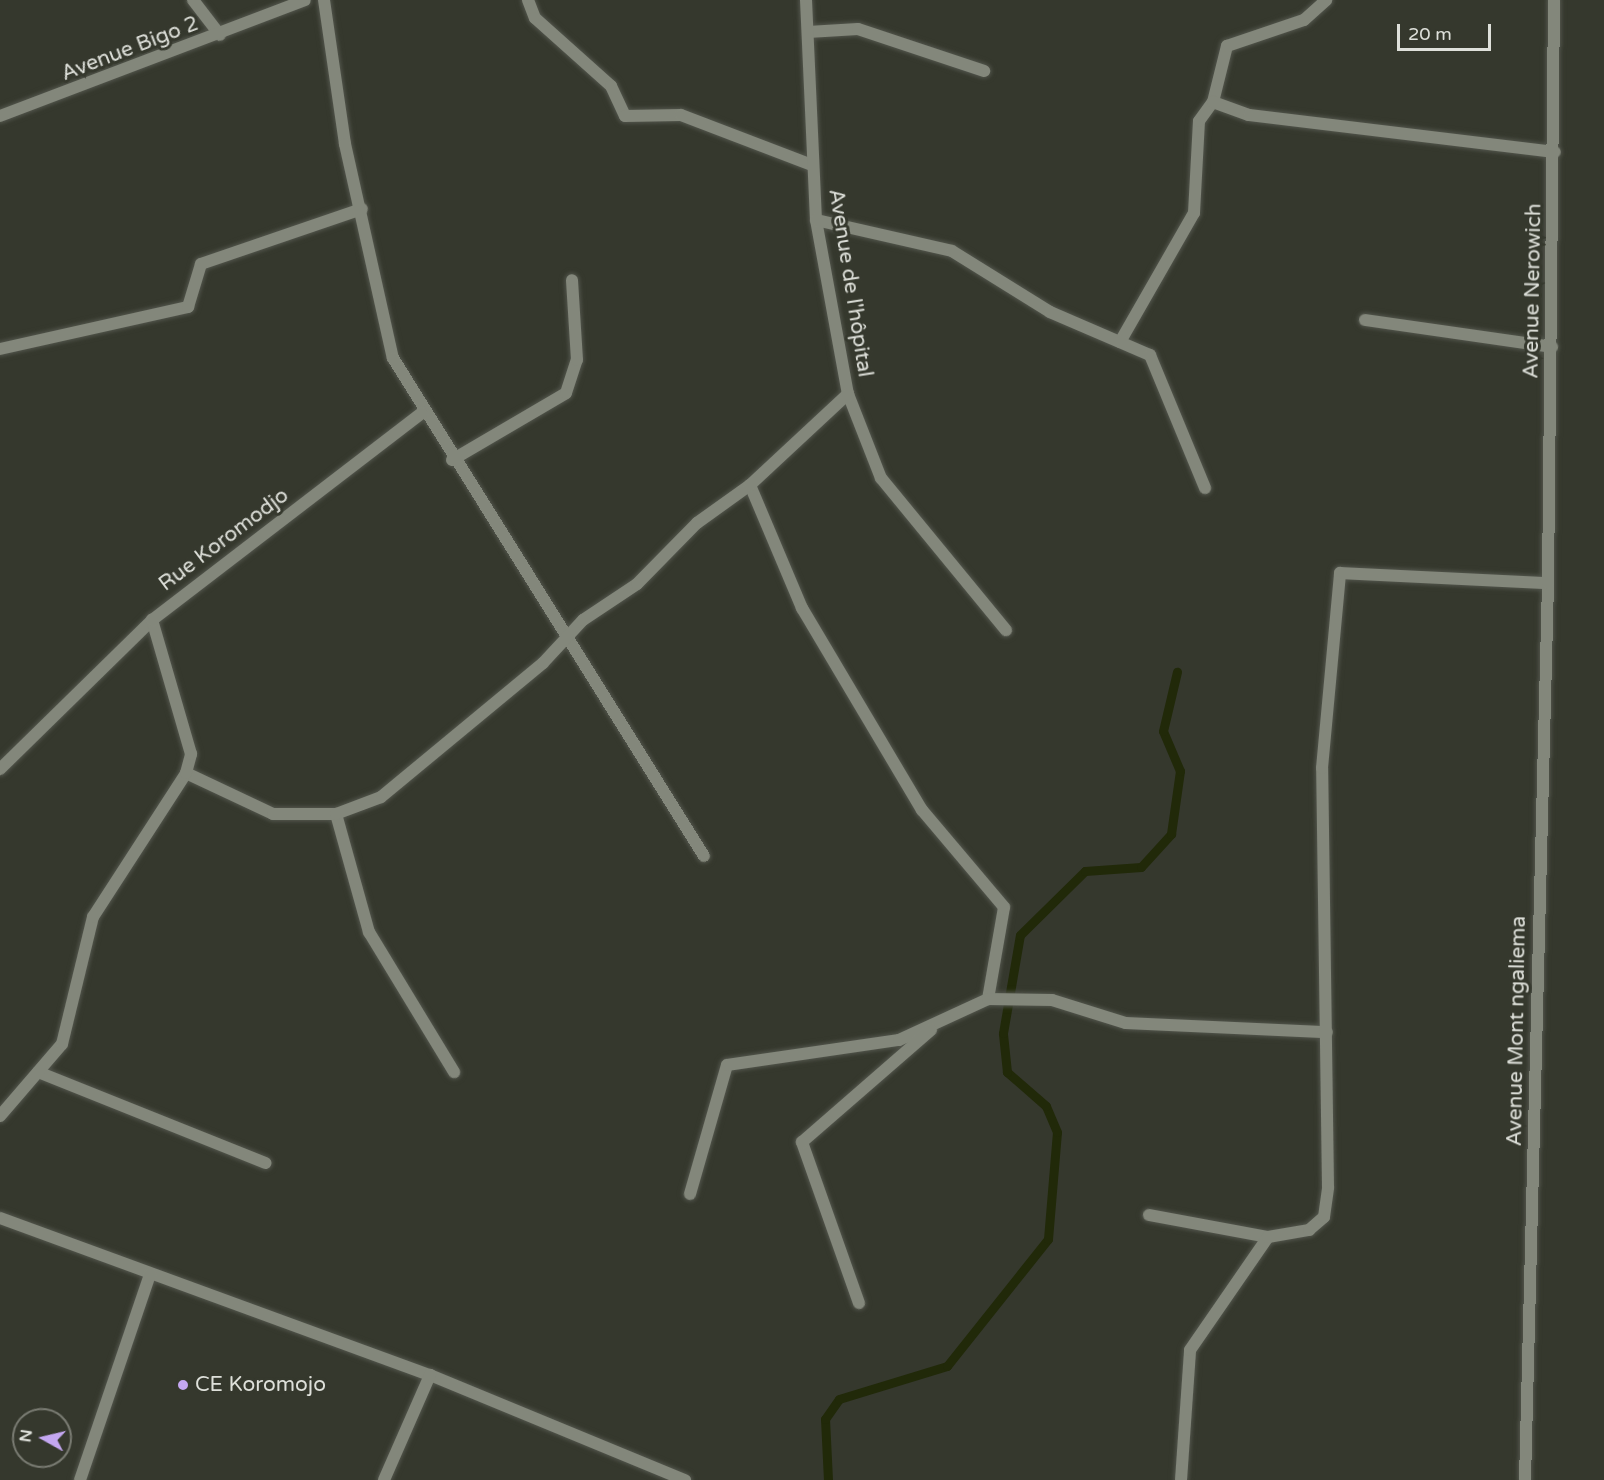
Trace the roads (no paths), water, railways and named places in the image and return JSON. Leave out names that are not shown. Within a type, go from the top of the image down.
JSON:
[{"type":"street","points":[[193,0],[220,35]]},
{"type":"street","name":"Avenue Bigo 2","points":[[0,116],[220,35],[305,0]]},
{"type":"street","points":[[324,0],[345,144],[362,209],[393,358],[422,413],[704,856]]},
{"type":"street","points":[[528,0],[535,18],[610,86],[625,116],[681,115],[812,165]]},
{"type":"street","name":"Avenue de l'hôpital","points":[[806,0],[816,220],[848,394],[881,478],[1006,630]]},
{"type":"street","points":[[1120,342],[1194,213],[1199,120],[1213,102],[1227,46],[1304,20],[1326,0]]},
{"type":"street","name":"Avenue Nerowich","points":[[1548,583],[1555,152],[1554,0]]},
{"type":"street","points":[[808,32],[858,29],[984,71]]},
{"type":"street","points":[[1213,102],[1250,115],[1555,152]]},
{"type":"street","points":[[0,349],[188,307],[201,264],[362,209]]},
{"type":"street","points":[[816,220],[952,251],[1050,312],[1150,355],[1204,488]]},
{"type":"street","points":[[452,460],[566,393],[577,360],[572,280]]},
{"type":"street","points":[[1365,320],[1552,347]]},
{"type":"street","points":[[186,773],[273,814],[336,814],[381,797],[565,639],[637,584],[697,523],[750,485],[848,394]]},
{"type":"street","name":"Rue Koromodjo","points":[[0,1116],[62,1044],[93,917],[186,773],[191,754],[152,620],[422,413]]},
{"type":"street","points":[[750,485],[802,608],[916,800],[1004,907],[988,999]]},
{"type":"street","points":[[1149,1215],[1268,1238],[1309,1230],[1323,1217],[1327,1032],[1322,768],[1340,573],[1548,583]]},
{"type":"street","name":"Avenue Mont ngaliema","points":[[1525,1480],[1548,583]]},
{"type":"street","points":[[0,770],[152,620]]},
{"type":"street","points":[[336,814],[369,932],[454,1072]]},
{"type":"street","points":[[690,1194],[727,1065],[899,1040],[988,999],[1052,1000],[1126,1023],[1327,1032]]},
{"type":"street","points":[[860,1304],[802,1142],[941,1022]]},
{"type":"street","points":[[38,1072],[266,1163]]},
{"type":"street","points":[[0,1218],[430,1375],[685,1480]]},
{"type":"street","points":[[1181,1480],[1190,1350],[1268,1238]]},
{"type":"street","points":[[80,1480],[150,1274]]},
{"type":"street","points":[[384,1480],[430,1375]]},
{"type":"waterway","points":[[828,1480],[825,1419],[839,1399],[947,1366],[1048,1239],[1057,1132],[1046,1106],[1007,1072],[1003,1033],[1020,935],[1085,871],[1141,867],[1171,834],[1180,771],[1163,731],[1177,672]]},
{"type":"place","name":"CE Koromojo","points":[[183,1385]]}]
